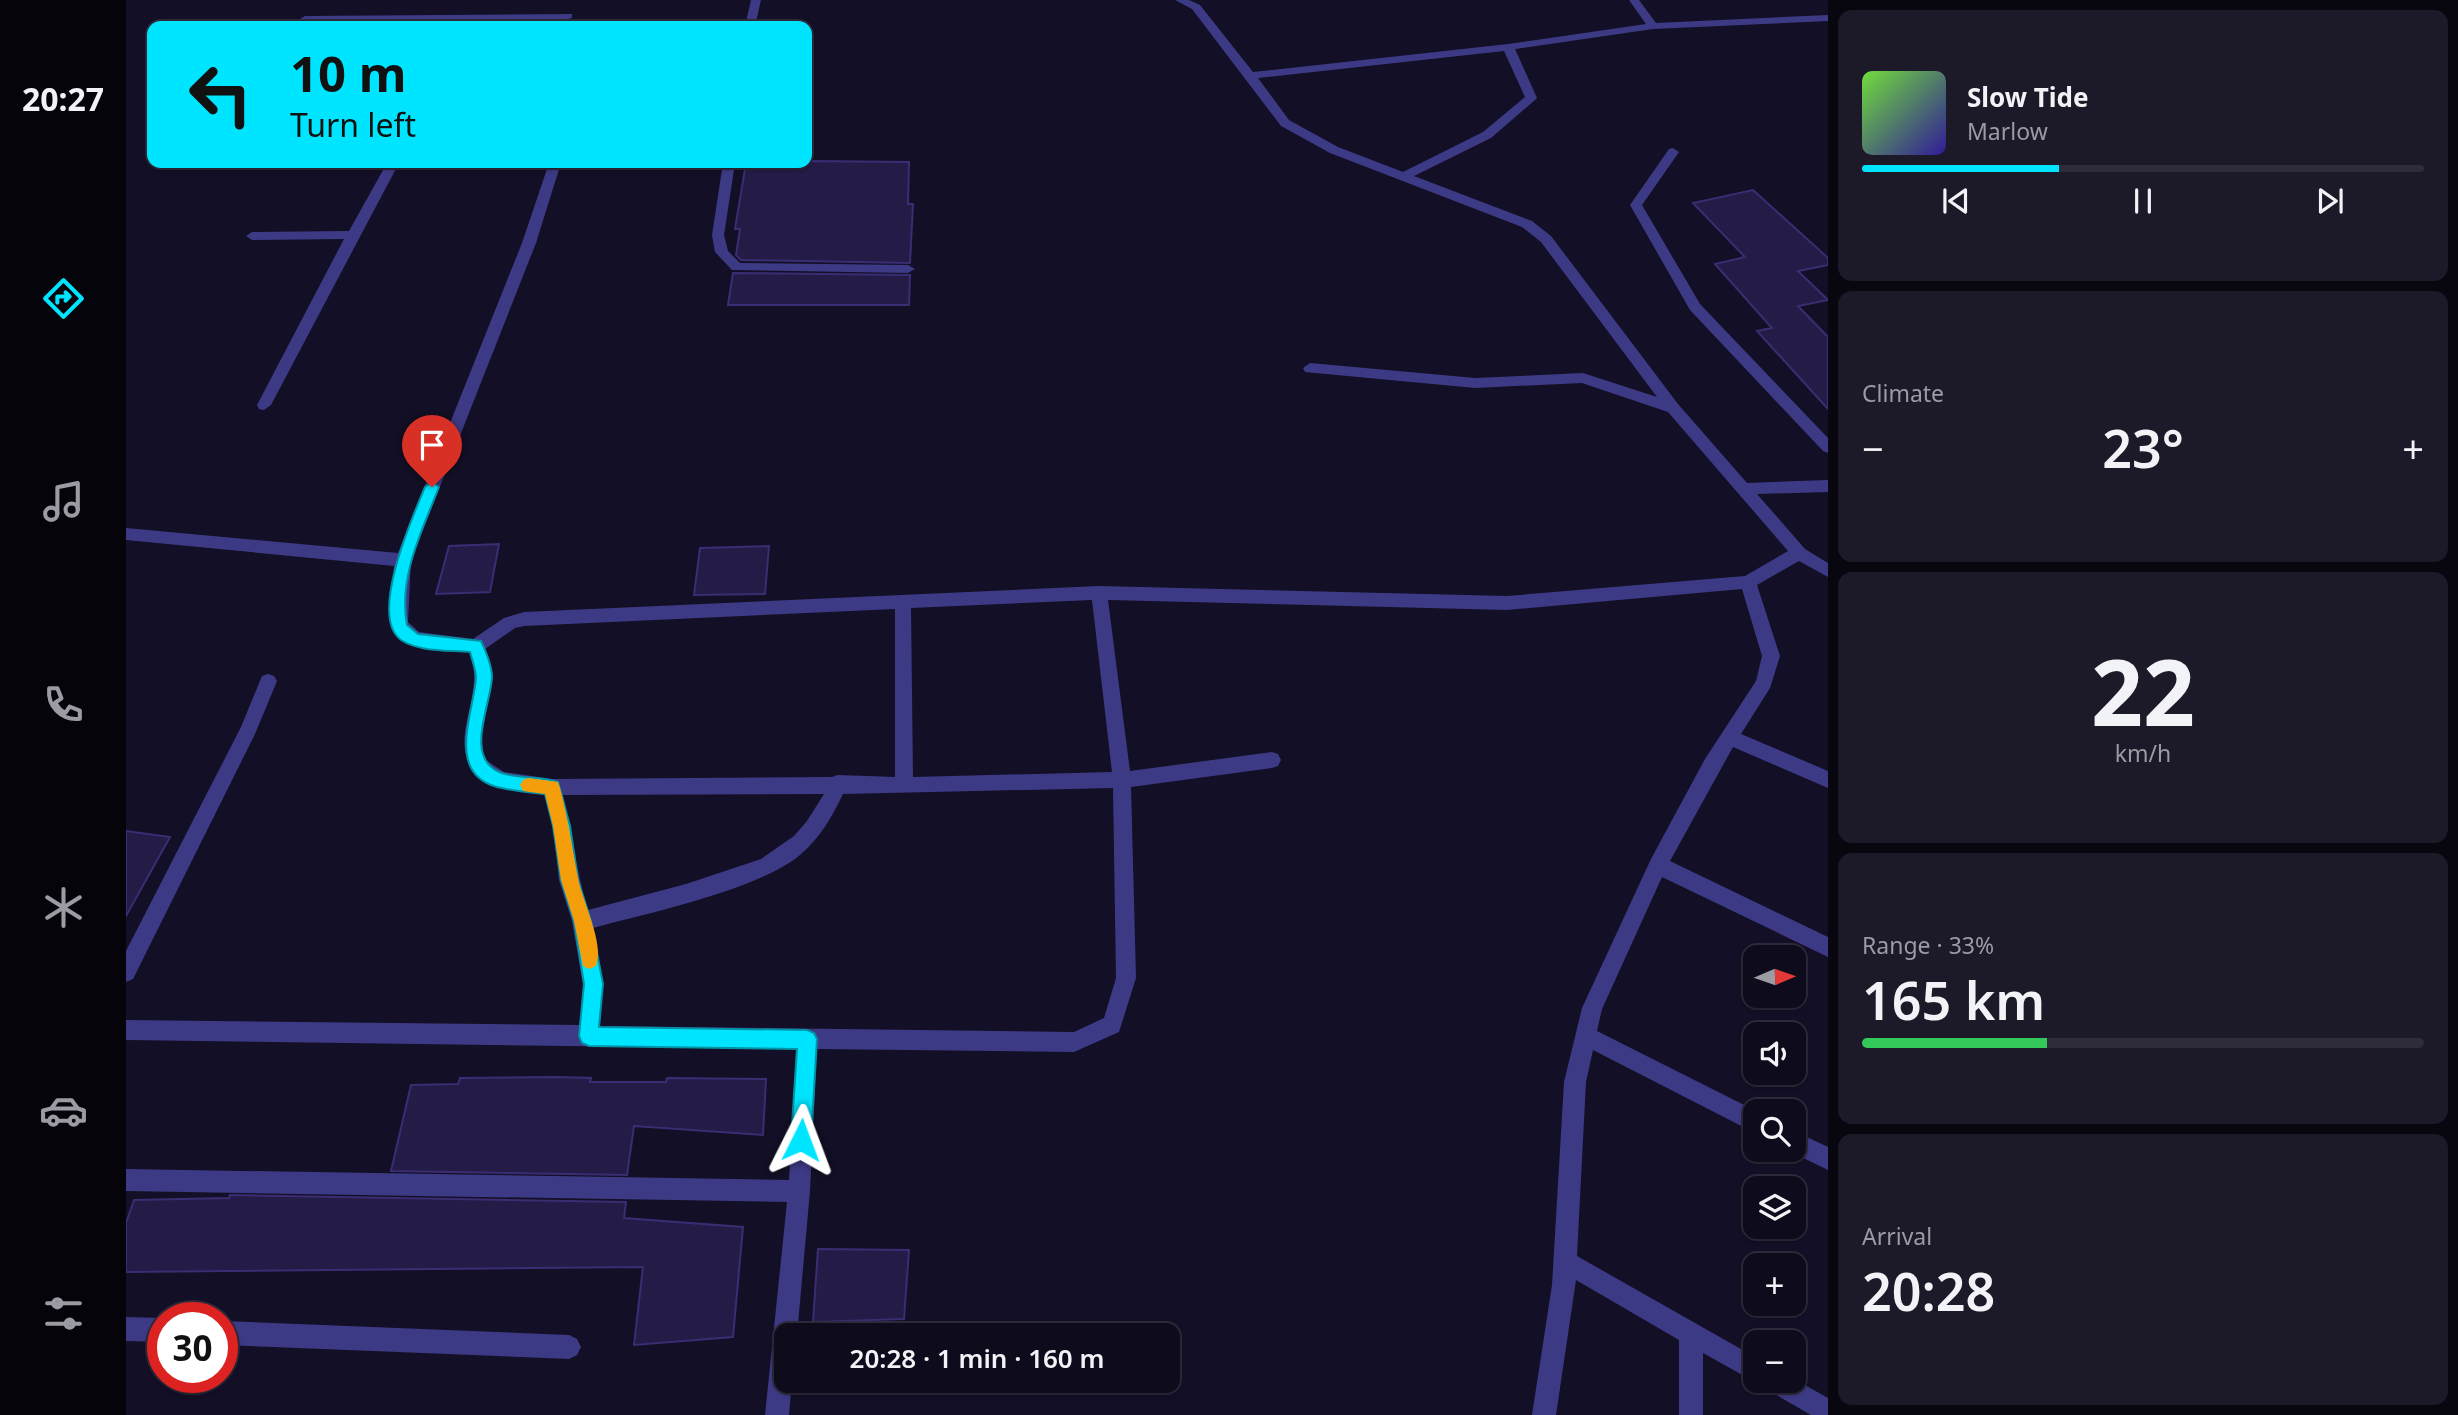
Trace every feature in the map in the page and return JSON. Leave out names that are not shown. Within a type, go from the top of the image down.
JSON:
[{"type":"street","points":[[751,21],[756,0]]},
{"type":"street","points":[[1180,0],[1196,8],[1285,123],[1334,150],[1527,224],[1546,239],[1673,408],[1799,553],[1825,570]]},
{"type":"street","points":[[1633,0],[1653,26]]},
{"type":"street","points":[[305,19],[568,17]]},
{"type":"street","points":[[1248,76],[1508,47],[1653,26],[1828,18]]},
{"type":"street","points":[[1402,177],[1487,135],[1531,97],[1508,47]]},
{"type":"street","points":[[1673,152],[1636,205],[1695,307],[1828,447]]},
{"type":"street","points":[[264,405],[390,168]]},
{"type":"street","points":[[553,168],[529,243],[403,560],[397,612],[405,634],[417,640],[476,646],[510,623],[524,619],[1099,593],[1507,603],[1748,582],[1799,553]]},
{"type":"street","points":[[728,168],[718,235],[722,252],[737,267],[908,269]]},
{"type":"street","points":[[251,236],[353,235]]},
{"type":"street","points":[[1310,368],[1475,383],[1583,378],[1673,408]]},
{"type":"street","points":[[1743,489],[1828,486]]},
{"type":"street","points":[[126,534],[403,560]]},
{"type":"street","points":[[1544,1415],[1566,1262],[1575,1082],[1592,1008],[1658,865],[1711,765],[1764,683],[1771,656],[1748,582]]},
{"type":"street","points":[[126,1030],[1074,1042],[1112,1025],[1126,978],[1122,780],[1099,593]]},
{"type":"street","points":[[903,602],[904,785]]},
{"type":"street","points":[[476,646],[484,675],[472,742],[475,758],[485,772],[498,780],[552,788],[1122,780],[1272,760]]},
{"type":"street","points":[[126,972],[249,729],[268,681]]},
{"type":"street","points":[[1729,737],[1828,780]]},
{"type":"street","points":[[582,921],[670,900],[765,869],[794,849],[816,826],[838,783]]},
{"type":"street","points":[[552,788],[562,826],[569,880],[582,921],[593,984],[589,1036]]},
{"type":"street","points":[[1658,865],[1828,947]]},
{"type":"street","points":[[1586,1036],[1743,1116]]},
{"type":"street","points":[[788,1323],[799,1191],[807,1039]]},
{"type":"street","points":[[1806,1148],[1828,1159]]},
{"type":"street","points":[[126,1180],[799,1191]]},
{"type":"street","points":[[1566,1262],[1743,1363]]},
{"type":"street","points":[[126,1329],[147,1330]]},
{"type":"street","points":[[238,1334],[569,1348]]},
{"type":"street","points":[[1690,1415],[1691,1334]]},
{"type":"street","points":[[778,1415],[781,1393]]},
{"type":"street","points":[[1796,1393],[1828,1411]]},
{"type":"building","points":[[812,161],[909,162],[908,204],[913,204],[910,263],[741,260],[736,255],[740,229],[735,229],[745,168],[812,168]]},
{"type":"building","points":[[1753,190],[1828,258],[1828,265],[1798,271],[1828,300],[1798,306],[1828,337],[1828,409],[1757,331],[1772,328],[1715,264],[1745,257],[1693,203]]},
{"type":"building","points":[[733,273],[910,275],[909,305],[728,305]]},
{"type":"building","points":[[499,544],[490,592],[436,594],[449,546]]},
{"type":"building","points":[[769,546],[765,594],[694,595],[700,548]]},
{"type":"building","points":[[126,831],[170,837],[126,916]]},
{"type":"building","points":[[460,1078],[591,1078],[590,1082],[666,1082],[667,1078],[766,1079],[763,1135],[634,1126],[627,1175],[391,1171],[411,1085],[458,1084]]},
{"type":"building","points":[[230,1195],[626,1202],[624,1218],[743,1227],[733,1337],[634,1345],[643,1267],[126,1272],[126,1223],[134,1200],[229,1198]]},
{"type":"building","points":[[818,1249],[909,1250],[904,1319],[813,1322]]},
{"type":"slow traffic","points":[[528,785],[552,788],[562,826],[569,880],[582,921],[589,960]]},
{"type":"route","points":[[432,487],[403,560],[397,612],[400,626],[405,634],[417,640],[476,646],[484,675],[472,742],[475,758],[485,772],[498,780],[552,788],[562,826],[569,880],[582,921],[593,984],[589,1036],[807,1039],[801,1140]]}]
